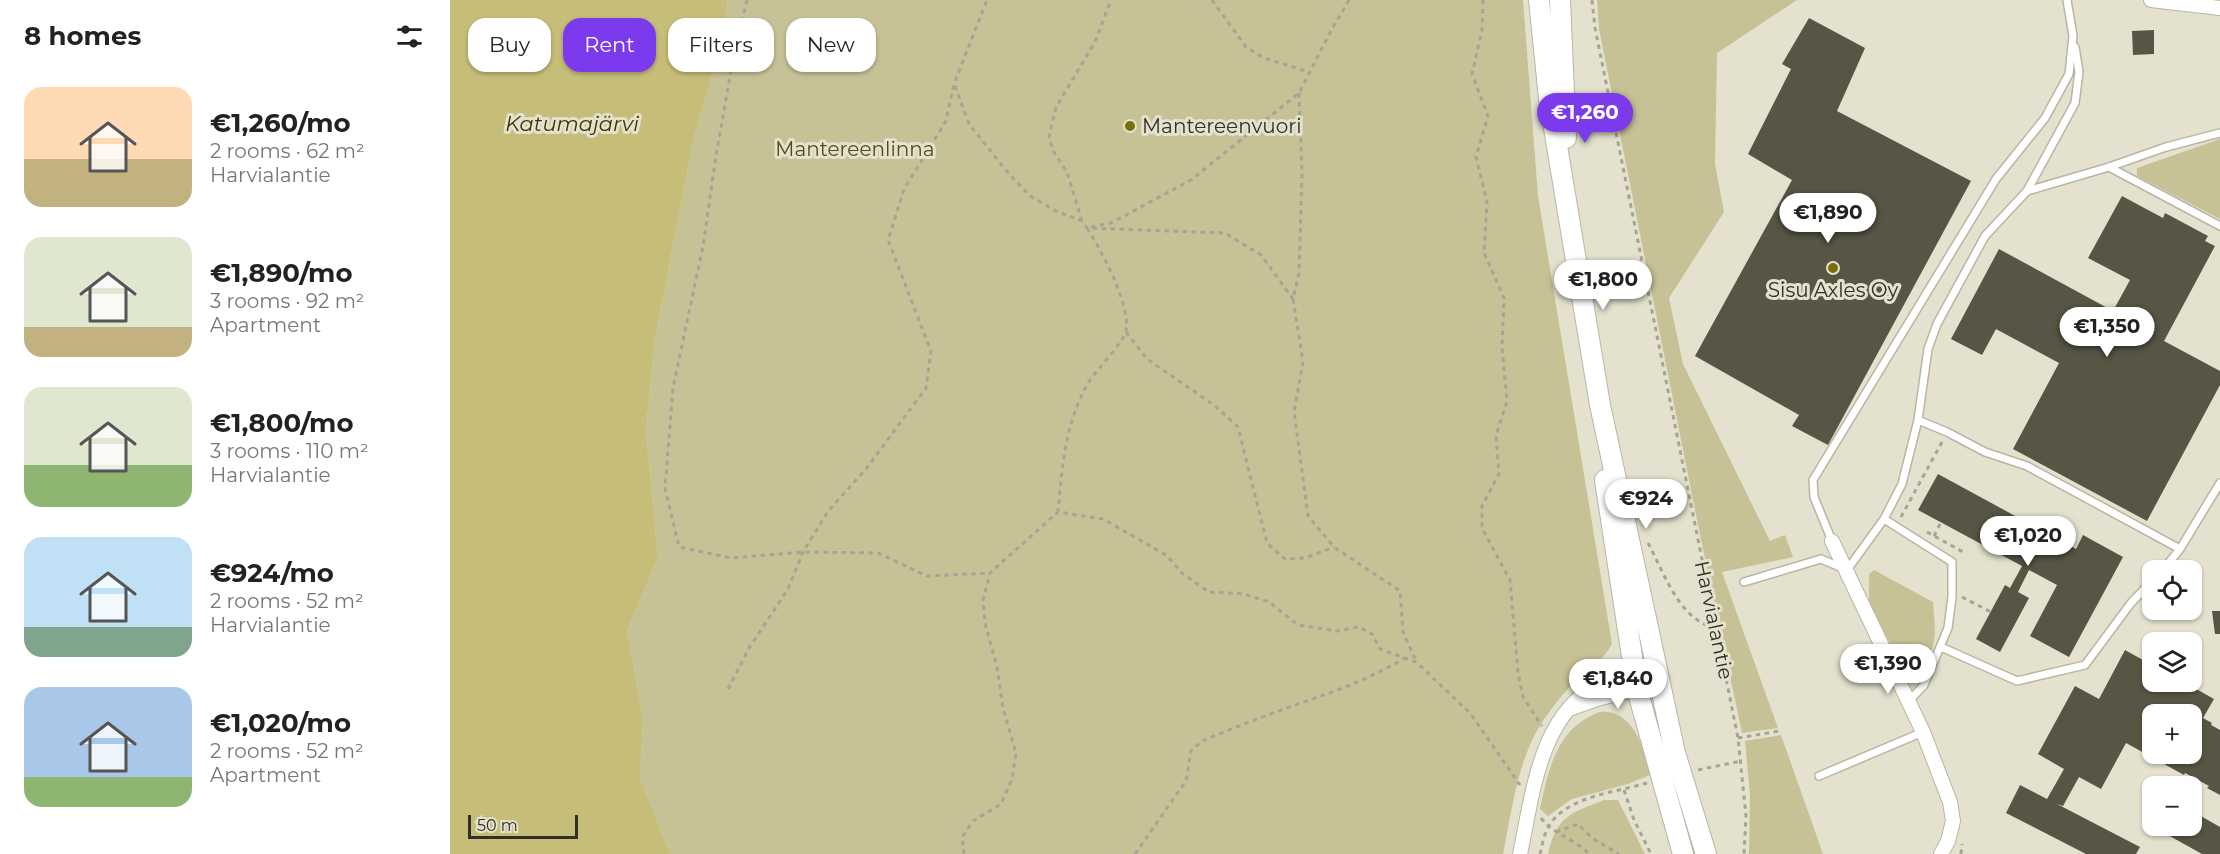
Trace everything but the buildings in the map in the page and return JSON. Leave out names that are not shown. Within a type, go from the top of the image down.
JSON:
[{"type":"main road","points":[[1539,0],[1549,98],[1600,405],[1675,753],[1706,854]]},
{"type":"main road","points":[[1560,0],[1570,222]]},
{"type":"main road","points":[[1600,405],[1606,495],[1636,680],[1683,854]]},
{"type":"street","points":[[2151,0],[2220,8]]},
{"type":"street","points":[[1832,541],[1923,732],[1950,802],[1953,821],[1948,842],[1941,854]]},
{"type":"street","points":[[1636,680],[1657,663]]},
{"type":"street","points":[[1520,854],[1541,759],[1553,729],[1568,710],[1581,695],[1601,682],[1636,680],[1660,683]]},
{"type":"lane","points":[[1744,582],[1821,559],[1847,570],[1884,519],[1902,484],[1918,420],[1928,349],[1937,324],[1985,236],[2027,191],[2075,103],[2079,72],[2067,0]]},
{"type":"lane","points":[[1832,541],[1814,497],[1813,480],[1996,179],[2045,118],[2069,74],[2073,36]]},
{"type":"lane","points":[[2027,191],[2109,167],[2166,147],[2220,133]]},
{"type":"lane","points":[[2109,167],[2220,226]]},
{"type":"lane","points":[[1918,420],[1985,452],[2027,466],[2180,549]]},
{"type":"lane","points":[[2171,560],[2220,483]]},
{"type":"lane","points":[[1884,519],[1952,562],[1952,592],[1948,628],[1924,685],[1908,702]]},
{"type":"lane","points":[[1941,647],[2017,681],[2085,665],[2142,591]]},
{"type":"lane","points":[[1819,776],[1923,732]]},
{"type":"path","points":[[747,0],[734,53],[703,246],[673,388],[665,488],[679,547],[731,558],[803,552],[878,553],[927,576],[990,573]]},
{"type":"path","points":[[728,689],[749,648],[788,589],[803,552],[829,510],[866,470],[926,388],[931,351],[888,240],[904,189],[946,121],[954,84],[987,0]]},
{"type":"path","points":[[1111,0],[1095,42],[1056,107],[1049,137],[1053,151],[1067,172],[1082,221],[1107,262],[1125,312],[1126,332],[1147,358],[1214,405],[1238,427],[1267,543],[1285,559],[1305,558],[1334,547]]},
{"type":"path","points":[[1212,0],[1230,28],[1246,47],[1264,58],[1309,72]]},
{"type":"path","points":[[1087,228],[1111,223],[1191,180],[1299,93],[1349,0]]},
{"type":"path","points":[[1483,0],[1482,30],[1472,74],[1488,116],[1476,156],[1487,202],[1484,253],[1504,298],[1502,347],[1507,402],[1496,436],[1499,474],[1482,506],[1482,528],[1510,580],[1518,673],[1523,697],[1549,739]]},
{"type":"path","name":"Harvialantie","points":[[1592,0],[1595,28],[1742,760],[1746,816],[1744,854]]},
{"type":"path","points":[[954,84],[969,124],[1009,174],[1030,196],[1056,211],[1082,221]]},
{"type":"path","points":[[1299,93],[1302,174],[1299,273],[1293,299],[1303,362],[1294,412],[1308,516],[1334,547],[1400,591],[1402,632],[1416,662],[1470,713],[1521,787]]},
{"type":"path","points":[[1087,228],[1225,233],[1261,255],[1293,299]]},
{"type":"path","points":[[964,854],[962,837],[973,821],[1000,804],[1012,779],[1016,753],[1003,708],[985,622],[983,600],[990,573],[1058,512],[1063,453],[1071,420],[1089,382],[1126,332]]},
{"type":"path","points":[[1909,522],[1900,518],[1947,432]]},
{"type":"path","points":[[1058,512],[1103,519],[1166,555],[1183,574],[1209,592],[1244,594],[1269,602],[1298,625],[1338,631],[1359,627],[1372,634],[1380,649],[1416,662]]},
{"type":"path","points":[[1934,536],[1941,522]]},
{"type":"path","points":[[1925,531],[1965,553]]},
{"type":"path","points":[[1644,537],[1680,602],[1695,619],[1716,628]]},
{"type":"path","points":[[1952,592],[1991,612]]},
{"type":"path","points":[[1135,854],[1186,781],[1191,751],[1202,741],[1344,689],[1375,676],[1405,658]]},
{"type":"path","points":[[1738,738],[1779,731]]},
{"type":"path","points":[[1690,772],[1742,760]]},
{"type":"path","points":[[1540,854],[1548,828],[1554,819],[1571,805],[1654,781]]},
{"type":"path","points":[[1624,790],[1634,820],[1651,854]]},
{"type":"path","points":[[1556,832],[1578,824],[1592,838],[1618,854]]},
{"type":"path","points":[[1548,828],[1582,847],[1588,854]]},
{"type":"green space","name":"Mantereenlinna","points":[[728,0],[1523,0],[1538,196],[1612,644],[1604,655],[1567,690],[1539,727],[1518,780],[1503,854],[670,854],[640,777],[643,719],[627,631],[658,557],[646,432],[654,344],[694,137],[713,72],[774,72],[774,18],[726,18]]},
{"type":"green space","points":[[1597,0],[1797,0],[1717,53],[1715,164],[1724,212],[1669,298],[1683,364],[1770,541],[1785,535],[1793,557],[1722,572],[1778,728],[1742,733],[1599,29]]},
{"type":"green space","points":[[2220,139],[2220,219],[2137,176],[2137,168]]},
{"type":"green space","points":[[1874,570],[1933,602],[1934,640],[1929,655],[1916,671],[1904,670],[1869,603],[1869,574]]},
{"type":"green space","points":[[1600,712],[1621,717],[1629,724],[1641,743],[1652,774],[1628,784],[1572,799],[1548,816],[1540,809],[1551,765],[1557,752],[1564,739],[1574,728],[1585,719]]},
{"type":"green space","points":[[1781,735],[1823,854],[1749,854],[1750,795],[1745,741]]},
{"type":"green space","points":[[1604,800],[1618,800],[1645,854],[1548,854],[1561,823],[1574,813]]},
{"type":"water","name":"Katumajärvi","points":[[450,0],[728,0],[726,18],[668,18],[668,72],[713,72],[694,137],[654,344],[646,432],[658,557],[627,631],[643,719],[640,777],[670,854],[450,854]]},
{"type":"place","name":"Mantereenvuori","points":[[1130,126]]},
{"type":"place","name":"Sisu Axles Oy","points":[[1833,268]]}]
